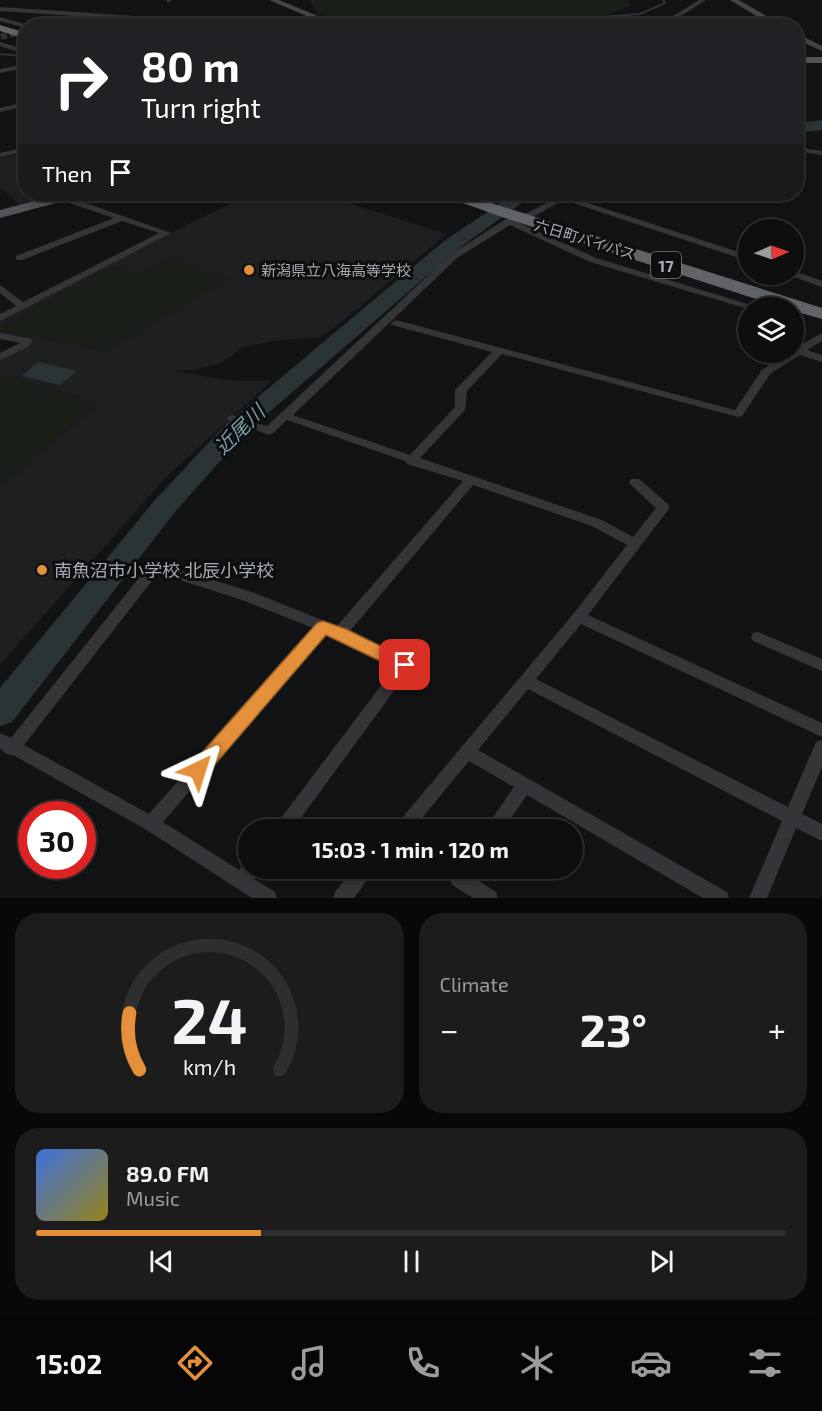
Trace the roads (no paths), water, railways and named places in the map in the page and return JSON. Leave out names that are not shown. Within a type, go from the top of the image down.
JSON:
[{"type":"highway","points":[[0,36],[18,32]]},
{"type":"highway","name":"六日町バイパス","points":[[471,201],[514,218],[822,314]]},
{"type":"main road","points":[[804,60],[822,60]]},
{"type":"main road","points":[[0,214],[46,201]]},
{"type":"street","points":[[273,0],[318,18]]},
{"type":"street","points":[[673,18],[703,0]]},
{"type":"street","points":[[734,0],[766,18]]},
{"type":"street","points":[[0,9],[135,18]]},
{"type":"street","points":[[307,18],[313,16]]},
{"type":"street","points":[[0,19],[18,28]]},
{"type":"street","points":[[0,36],[18,47]]},
{"type":"street","points":[[804,39],[822,49]]},
{"type":"street","points":[[0,71],[18,67]]},
{"type":"street","points":[[0,110],[18,106]]},
{"type":"street","points":[[804,150],[822,153]]},
{"type":"street","points":[[0,155],[18,151]]},
{"type":"street","points":[[0,318],[167,233],[72,201]]},
{"type":"street","points":[[234,419],[269,431],[454,256],[514,218],[556,201]]},
{"type":"street","points":[[572,201],[738,255]]},
{"type":"street","points":[[19,258],[121,218]]},
{"type":"street","points":[[514,218],[593,260],[738,303]]},
{"type":"street","points":[[804,278],[822,284]]},
{"type":"street","points":[[0,288],[22,306]]},
{"type":"street","points":[[396,323],[738,414],[766,372],[779,363]]},
{"type":"street","points":[[0,336],[27,341],[24,345],[0,357]]},
{"type":"street","points":[[804,346],[822,336]]},
{"type":"street","points":[[411,461],[461,408],[461,390],[499,351]]},
{"type":"street","points":[[804,353],[822,359]]},
{"type":"street","points":[[285,416],[597,523],[635,544]]},
{"type":"street","points":[[340,633],[470,481]]},
{"type":"street","points":[[410,819],[579,616],[663,507],[635,482]]},
{"type":"street","points":[[238,871],[6,744],[154,567],[247,596],[340,633],[405,665],[288,819]]},
{"type":"street","points":[[579,616],[822,730]]},
{"type":"street","points":[[151,824],[323,627]]},
{"type":"street","points":[[758,637],[822,665]]},
{"type":"street","points":[[525,681],[822,833]]},
{"type":"street","points":[[758,898],[822,747]]},
{"type":"street","points":[[467,752],[720,898]]},
{"type":"street","points":[[501,819],[525,785]]},
{"type":"street","points":[[250,879],[268,898]]},
{"type":"street","points":[[342,898],[358,879]]},
{"type":"street","points":[[459,879],[489,898]]},
{"type":"waterway","points":[[599,18],[640,14],[665,3],[663,0]]},
{"type":"waterway","points":[[0,54],[18,56]]},
{"type":"waterway","name":"近尾川","points":[[804,127],[822,125]]},
{"type":"waterway","name":"近尾川","points":[[0,712],[165,506],[236,428],[451,245],[515,201]]},
{"type":"tunnel","points":[[1,37],[18,33]]},
{"type":"place","name":"新潟県立八海高等学校","points":[[249,270]]},
{"type":"place","name":"南魚沼市小学校 北辰小学校","points":[[42,570]]}]
